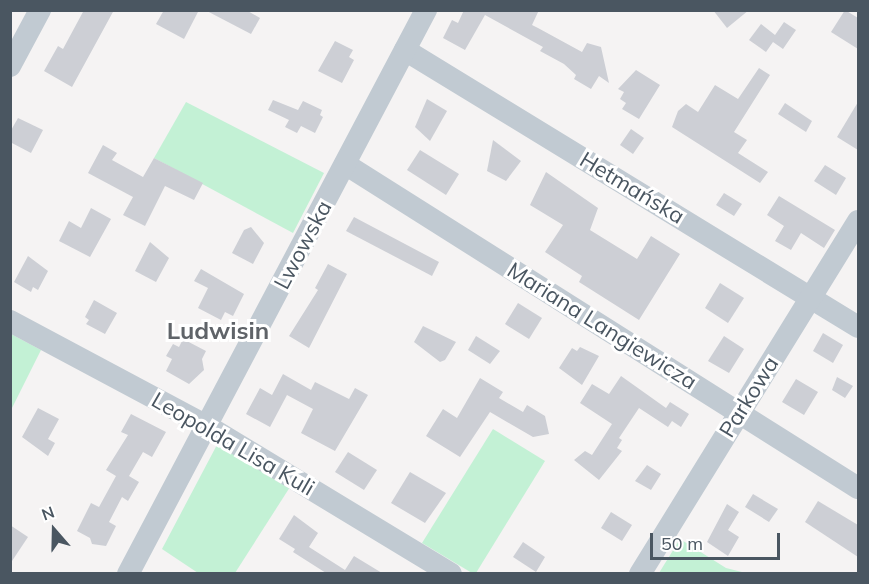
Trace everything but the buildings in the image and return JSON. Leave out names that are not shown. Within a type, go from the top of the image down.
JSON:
[{"type":"street","points":[[10,66],[40,10]]},
{"type":"street","name":"Lwowska","points":[[128,573],[426,10]]},
{"type":"street","name":"Hetmańska","points":[[405,50],[858,327]]},
{"type":"street","name":"Mariana Langiewicza","points":[[345,164],[858,488]]},
{"type":"street","name":"Parkowa","points":[[640,573],[858,221]]},
{"type":"street","name":"Leopolda Lisa Kuli","points":[[10,321],[207,426],[451,573]]},
{"type":"green space","points":[[186,102],[324,173],[293,233],[154,158]]},
{"type":"green space","points":[[11,334],[41,350],[11,410]]},
{"type":"green space","points":[[493,429],[545,461],[476,573],[472,573],[422,543]]},
{"type":"green space","points":[[219,441],[290,487],[235,573],[198,573],[162,549]]},
{"type":"green space","points":[[680,539],[726,568],[742,572],[659,573]]},
{"type":"district","name":"Ludwisin","points":[[218,331]]}]
